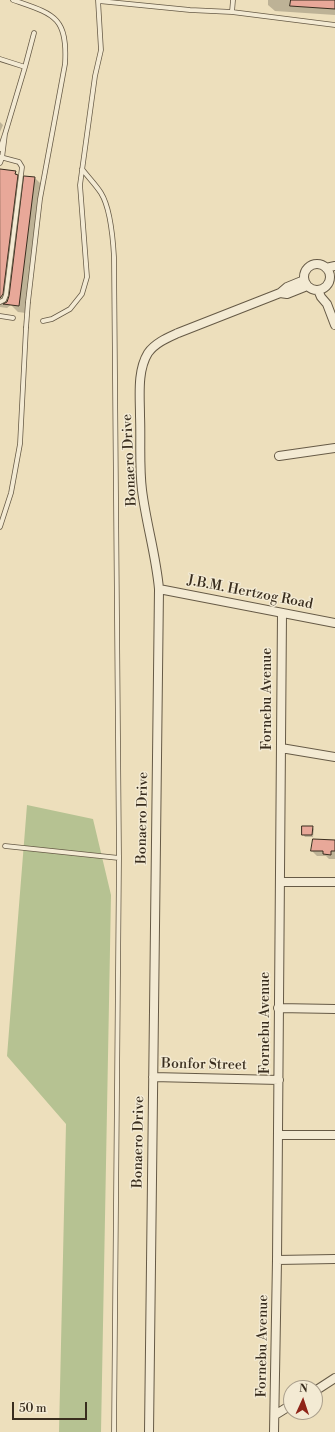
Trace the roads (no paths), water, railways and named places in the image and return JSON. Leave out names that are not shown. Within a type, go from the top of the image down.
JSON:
[{"type":"street","points":[[314,265],[320,265],[326,268],[332,277],[328,284],[321,289],[312,290],[306,283],[304,274],[308,268],[314,265]]},
{"type":"street","points":[[326,268],[335,266]]},
{"type":"street","name":"Bonaero Drive","points":[[149,1432],[159,589],[141,487],[141,375],[144,361],[149,352],[155,345],[164,339],[178,332],[280,293],[287,294],[306,283]]},
{"type":"street","points":[[321,289],[328,295],[326,304],[335,325]]},
{"type":"street","points":[[279,456],[335,448]]},
{"type":"street","name":"J.B.M. Hertzog Road","points":[[159,589],[335,623]]},
{"type":"street","name":"Fornebu Avenue","points":[[274,1432],[277,1260],[282,613]]},
{"type":"street","points":[[281,748],[335,757]]},
{"type":"street","points":[[280,882],[335,882]]},
{"type":"street","points":[[278,1008],[335,1008]]},
{"type":"street","name":"Bonfor Street","points":[[153,1077],[278,1080]]},
{"type":"street","points":[[278,1135],[335,1135]]},
{"type":"street","points":[[277,1260],[335,1259]]},
{"type":"street","points":[[323,1386],[335,1378]]},
{"type":"street","points":[[275,1415],[283,1410]]},
{"type":"lane","points":[[0,527],[11,493],[20,444],[28,302],[40,199],[65,64],[66,48],[61,26],[56,19],[47,13],[13,0]]},
{"type":"lane","points":[[232,12],[233,0]]},
{"type":"lane","points":[[43,321],[52,319],[70,309],[82,294],[86,285],[87,270],[80,185],[95,76],[101,50],[99,1],[190,10],[232,12],[335,24]]},
{"type":"lane","points":[[0,149],[34,33]]},
{"type":"lane","points":[[0,59],[25,67]]},
{"type":"lane","points":[[0,163],[5,134]]},
{"type":"lane","points":[[0,302],[4,300],[6,295],[22,167],[19,162],[1,157]]},
{"type":"lane","points":[[82,169],[102,194],[110,219],[113,237],[119,858],[114,1432]]},
{"type":"lane","points":[[0,316],[13,318]]},
{"type":"lane","points":[[5,846],[119,858]]}]
